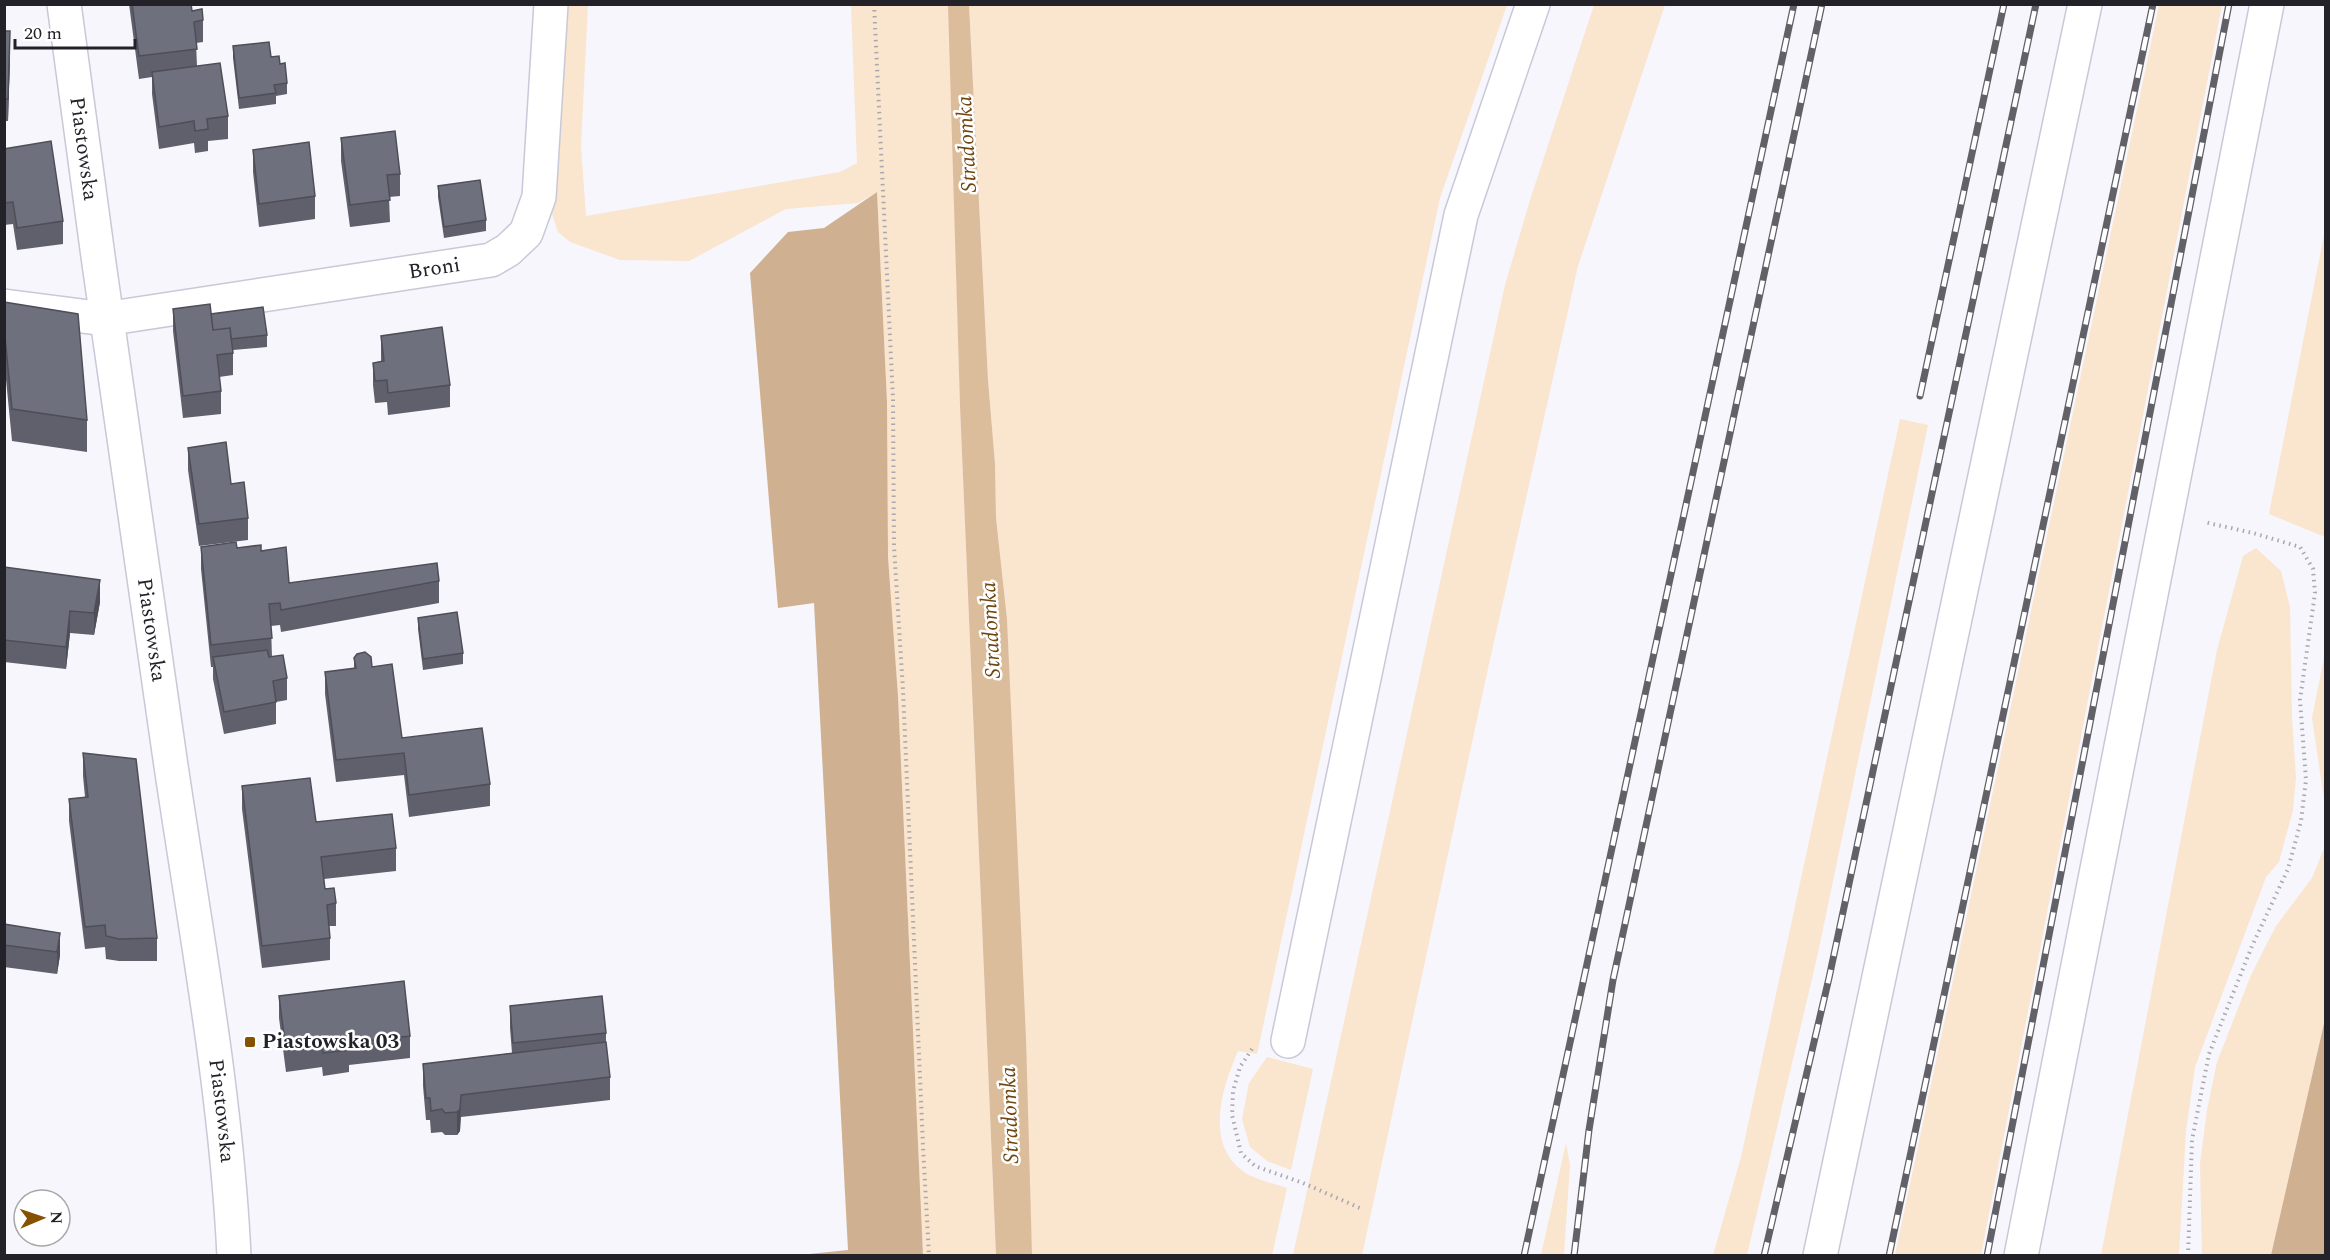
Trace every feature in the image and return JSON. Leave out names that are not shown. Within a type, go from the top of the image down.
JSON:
[{"type":"street","name":"Piastowska","points":[[64,4],[105,319],[213,1050],[231,1191],[234,1256]]},
{"type":"street","name":"Broni","points":[[4,306],[105,319],[491,260],[508,250],[526,232],[538,197],[551,4]]},
{"type":"street","points":[[1288,1041],[1461,215],[1533,4]]},
{"type":"street","points":[[1820,1256],[2085,4]]},
{"type":"street","points":[[2021,1256],[2267,4]]},
{"type":"path","points":[[874,4],[892,387],[894,546],[903,690],[929,1256]]},
{"type":"path","points":[[2167,514],[2253,533],[2301,547],[2313,569],[2315,592],[2300,700],[2306,780],[2301,821],[2288,869],[2252,946],[2209,1054],[2192,1140],[2188,1256]]},
{"type":"path","points":[[1288,1041],[1253,1048],[1240,1067],[1233,1091],[1233,1115],[1241,1153],[1255,1166],[1303,1183],[1360,1208]]},
{"type":"shaded area","points":[[563,5],[588,5],[581,146],[586,216],[840,172],[857,163],[851,5],[949,5],[960,406],[996,1255],[923,1255],[898,696],[888,557],[887,402],[877,192],[858,203],[786,209],[689,261],[620,260],[570,242],[558,232],[550,208]]},
{"type":"shaded area","points":[[969,5],[1507,5],[1440,198],[1257,1054],[1238,1051],[1222,1101],[1221,1135],[1226,1151],[1236,1165],[1251,1176],[1287,1188],[1272,1255],[1032,1255],[1007,619],[996,518],[995,464],[988,380]]},
{"type":"shaded area","points":[[1594,5],[1665,5],[1578,266],[1485,682],[1362,1255],[1293,1255],[1505,285],[1530,200]]},
{"type":"shaded area","points":[[2159,5],[2222,5],[1981,1255],[1895,1255]]},
{"type":"shaded area","points":[[877,192],[887,402],[888,557],[898,696],[923,1255],[800,1255],[848,1250],[814,603],[778,608],[750,273],[788,232],[824,228]]},
{"type":"shaded area","points":[[2325,230],[2325,537],[2269,514]]},
{"type":"shaded area","points":[[1900,419],[1928,425],[1818,953],[1747,1255],[1713,1255],[1741,1157]]},
{"type":"shaded area","points":[[2256,548],[2281,571],[2290,607],[2292,719],[2296,777],[2293,810],[2279,862],[2266,877],[2195,1067],[2186,1131],[2179,1255],[2101,1255],[2217,650],[2243,556]]},
{"type":"shaded area","points":[[2325,652],[2325,806],[2312,718]]},
{"type":"shaded area","points":[[2325,846],[2325,1019],[2271,1255],[2202,1256],[2200,1164],[2207,1110],[2217,1062],[2251,975],[2276,926],[2312,878]]},
{"type":"shaded area","points":[[2325,1019],[2325,1255],[2271,1255]]},
{"type":"shaded area","points":[[1267,1057],[1313,1069],[1291,1170],[1267,1161],[1250,1147],[1242,1119],[1249,1083]]},
{"type":"shaded area","points":[[1566,1143],[1570,1165],[1564,1255],[1541,1255]]},
{"type":"water","name":"Stradomka","points":[[948,5],[969,5],[988,380],[995,464],[996,518],[1007,619],[1026,1039],[1032,1255],[996,1255],[960,406]]},
{"type":"building","points":[[132,4],[191,4],[192,11],[202,9],[203,20],[194,22],[197,49],[139,56]]},
{"type":"building","points":[[4,31],[10,31],[8,99],[4,99]]},
{"type":"building","points":[[269,42],[271,57],[279,56],[280,64],[285,63],[287,83],[274,85],[276,93],[239,98],[233,46]]},
{"type":"building","points":[[220,63],[228,116],[207,119],[208,129],[195,131],[194,121],[159,127],[152,72]]},
{"type":"building","points":[[395,131],[400,174],[387,175],[390,200],[350,205],[341,138]]},
{"type":"building","points":[[51,141],[63,221],[17,228],[13,202],[4,203],[4,149]]},
{"type":"building","points":[[309,142],[315,196],[259,204],[253,150]]},
{"type":"building","points":[[480,180],[486,220],[444,227],[438,186]]},
{"type":"building","points":[[4,302],[78,314],[87,420],[12,409],[4,327]]},
{"type":"building","points":[[210,304],[213,330],[230,328],[233,353],[217,355],[221,391],[183,396],[173,309]]},
{"type":"building","points":[[263,307],[267,335],[231,339],[230,328],[213,330],[211,314]]},
{"type":"building","points":[[442,327],[450,385],[388,393],[387,380],[375,381],[373,363],[384,361],[381,336]]},
{"type":"building","points":[[226,442],[231,484],[244,482],[248,518],[199,524],[188,448]]},
{"type":"building","points":[[236,542],[237,548],[261,545],[261,551],[286,547],[289,583],[437,563],[439,581],[281,610],[280,603],[269,604],[272,638],[211,645],[201,547]]},
{"type":"building","points":[[4,567],[100,580],[94,613],[70,611],[66,647],[4,640]]},
{"type":"building","points":[[457,612],[463,653],[423,659],[418,618]]},
{"type":"building","points":[[267,650],[269,657],[283,655],[287,678],[273,681],[276,702],[224,712],[213,657]]},
{"type":"building","points":[[365,652],[371,657],[372,667],[392,664],[402,738],[482,728],[490,784],[409,795],[404,753],[336,760],[325,672],[356,668],[354,658],[357,654]]},
{"type":"building","points":[[83,753],[136,759],[157,938],[119,939],[106,936],[105,925],[85,927],[69,799],[88,797]]},
{"type":"building","points":[[310,778],[316,822],[392,814],[396,848],[321,857],[325,889],[334,888],[336,903],[327,905],[330,938],[262,946],[242,786]]},
{"type":"building","points":[[4,924],[60,933],[57,952],[4,945]]},
{"type":"building","points":[[404,981],[410,1036],[349,1043],[349,1050],[323,1053],[322,1045],[286,1050],[279,996]]},
{"type":"building","points":[[602,996],[606,1033],[513,1043],[510,1006]]},
{"type":"building","points":[[606,1042],[610,1077],[461,1095],[460,1109],[457,1112],[445,1113],[442,1109],[431,1111],[430,1098],[426,1098],[423,1064]]},
{"type":"railway","points":[[1524,1256],[1794,4]]},
{"type":"railway","points":[[1574,1256],[1589,1130],[1613,980],[1822,4]]},
{"type":"railway","points":[[1920,396],[2004,4]]},
{"type":"railway","points":[[1764,1256],[1829,978],[2036,4]]},
{"type":"railway","points":[[1889,1256],[2153,4]]},
{"type":"railway","points":[[1987,1256],[2229,4]]},
{"type":"place","name":"Piastowska 03","points":[[250,1042]]}]
